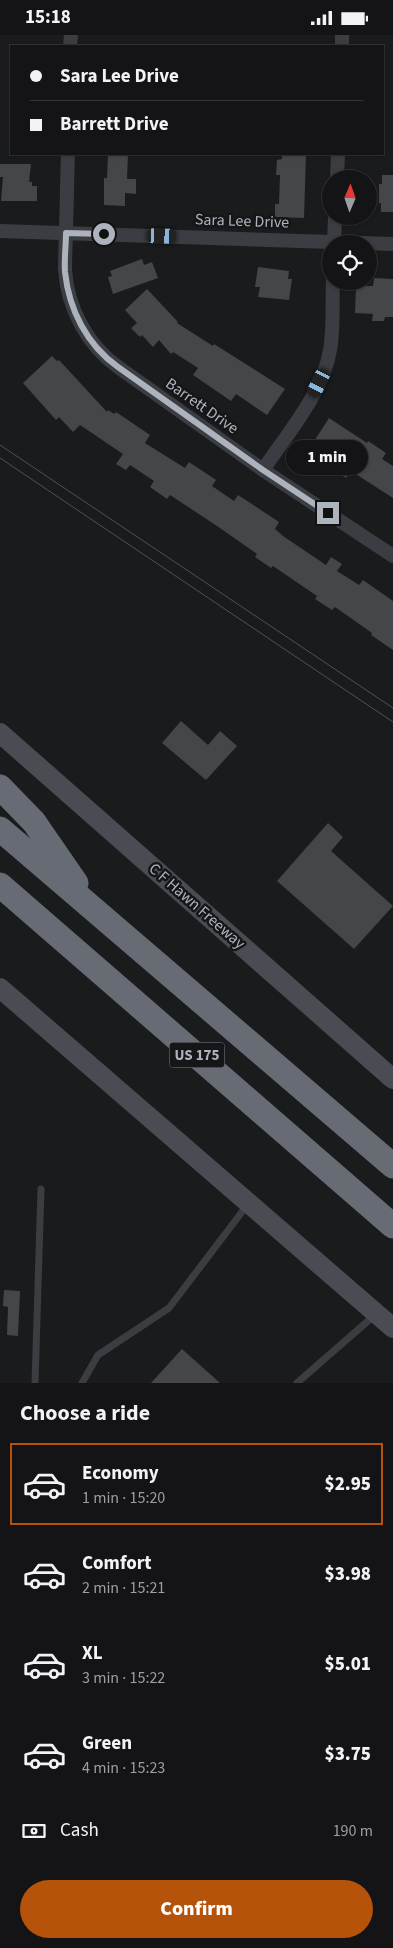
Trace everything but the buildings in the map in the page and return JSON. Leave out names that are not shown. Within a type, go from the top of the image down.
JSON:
[{"type":"highway","points":[[0,787],[34,822],[96,912]]},
{"type":"highway","name":"US 175","points":[[0,829],[393,1166]]},
{"type":"highway","name":"US 175","points":[[0,885],[393,1225]]},
{"type":"main road","name":"C F Hawn Freeway","points":[[0,733],[393,1079]]},
{"type":"main road","points":[[0,988],[393,1328]]},
{"type":"street","name":"Barrett Drive","points":[[68,155],[65,271],[70,297],[78,319],[90,341],[106,358],[263,470],[393,556]]},
{"type":"street","points":[[337,170],[338,155]]},
{"type":"street","name":"Sara Lee Drive","points":[[0,231],[322,243]]},
{"type":"street","name":"Sara Lee Drive","points":[[377,244],[393,244]]},
{"type":"street","points":[[263,470],[313,395],[325,371],[330,349],[333,290]]},
{"type":"lane","points":[[35,1383],[41,1189]]},
{"type":"lane","points":[[82,1383],[98,1355],[169,1308],[248,1204]]},
{"type":"lane","points":[[296,1383],[376,1314]]},
{"type":"tram line","points":[[0,445],[393,708]]},
{"type":"tram line","points":[[0,458],[393,722]]},
{"type":"route","points":[[104,234],[66,233],[65,271],[70,297],[78,319],[90,341],[106,358],[118,367],[263,470],[328,513]]}]
